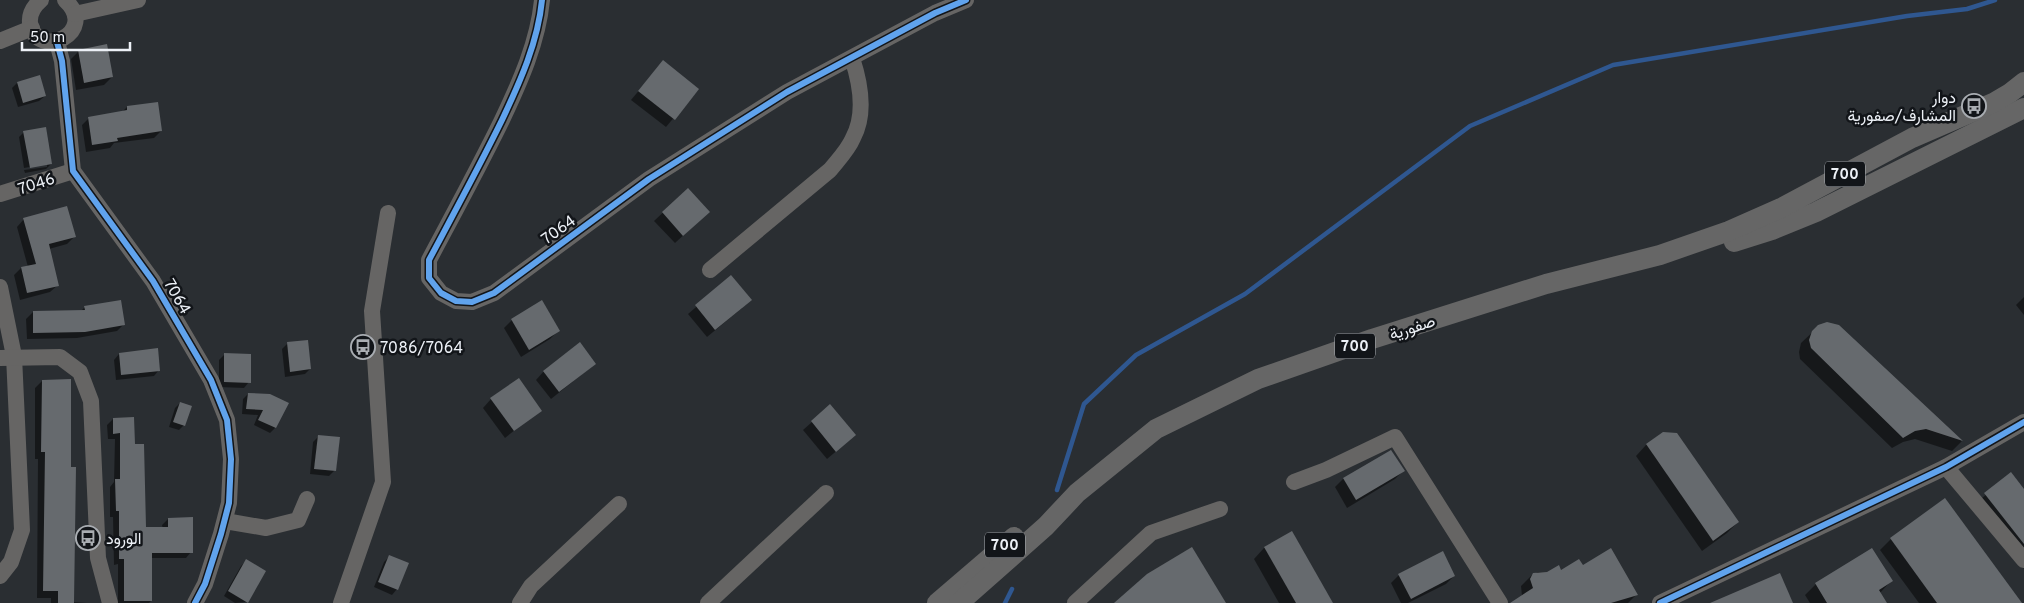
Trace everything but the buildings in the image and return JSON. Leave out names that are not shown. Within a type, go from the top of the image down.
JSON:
[{"type":"main road","name":"700","points":[[1660,255],[1729,231],[1764,216],[1912,138],[1993,102],[2010,93],[2024,82]]},
{"type":"main road","name":"700","points":[[1660,255],[1743,240],[1800,220],[2024,108]]},
{"type":"main road","name":"صفورية","points":[[959,603],[1046,526],[1076,493],[1156,429],[1258,379],[1546,284],[1660,255]]},
{"type":"main road","name":"صفورية","points":[[937,603],[1042,512],[1076,493]]},
{"type":"street","points":[[41,0],[34,7],[30,16],[32,28],[40,38],[49,42],[57,42],[66,38],[72,32],[75,14],[72,6],[65,0]]},
{"type":"street","points":[[75,14],[138,0]]},
{"type":"street","name":"7064","points":[[542,0],[532,48],[521,81],[490,146],[429,260],[429,278],[441,293],[456,301],[472,302],[494,293],[649,179],[787,92],[852,58],[935,7],[966,0]]},
{"type":"street","points":[[0,41],[32,28]]},
{"type":"street","points":[[57,42],[62,61],[73,171]]},
{"type":"street","points":[[710,270],[830,170],[844,152],[854,137],[859,117],[860,95],[858,76],[852,58]]},
{"type":"street","name":"7064","points":[[73,171],[153,280],[211,380],[227,420],[231,459],[229,503],[205,584],[195,603]]},
{"type":"street","name":"7046","points":[[0,194],[73,171]]},
{"type":"street","points":[[341,603],[383,482],[372,312],[388,213]]},
{"type":"street","points":[[0,287],[22,530],[11,562],[0,576]]},
{"type":"street","points":[[7,357],[60,356],[80,372],[91,400],[98,558],[110,603]]},
{"type":"street","points":[[1660,603],[1946,467],[2024,422]]},
{"type":"street","points":[[1294,482],[1326,470],[1395,437],[1500,603]]},
{"type":"street","points":[[1946,467],[2024,560]]},
{"type":"street","points":[[708,603],[826,493]]},
{"type":"street","points":[[225,521],[266,528],[298,520],[307,499]]},
{"type":"street","points":[[520,603],[531,586],[619,504]]},
{"type":"street","points":[[1074,603],[1151,533],[1220,510]]},
{"type":"waterway","points":[[1057,490],[1084,404],[1136,355],[1245,294],[1470,126],[1613,65],[1907,16],[1967,9],[1995,0]]},
{"type":"waterway","points":[[1005,603],[1012,589]]},
{"type":"cycle path","points":[[542,0],[537,31],[515,91],[502,120],[429,260],[429,278],[441,293],[456,301],[472,302],[494,293],[649,179],[787,92],[935,13],[966,0]]},
{"type":"cycle path","points":[[57,42],[62,61],[73,171],[153,281],[211,380],[227,420],[231,459],[229,503],[205,584],[195,603]]},
{"type":"cycle path","points":[[1660,603],[1946,467],[2024,422]]},
{"type":"place","name":"دوار المشارف/صفورية","points":[[1974,106]]},
{"type":"place","name":"7086/7064","points":[[363,347]]},
{"type":"place","name":"الورود","points":[[88,538]]}]
